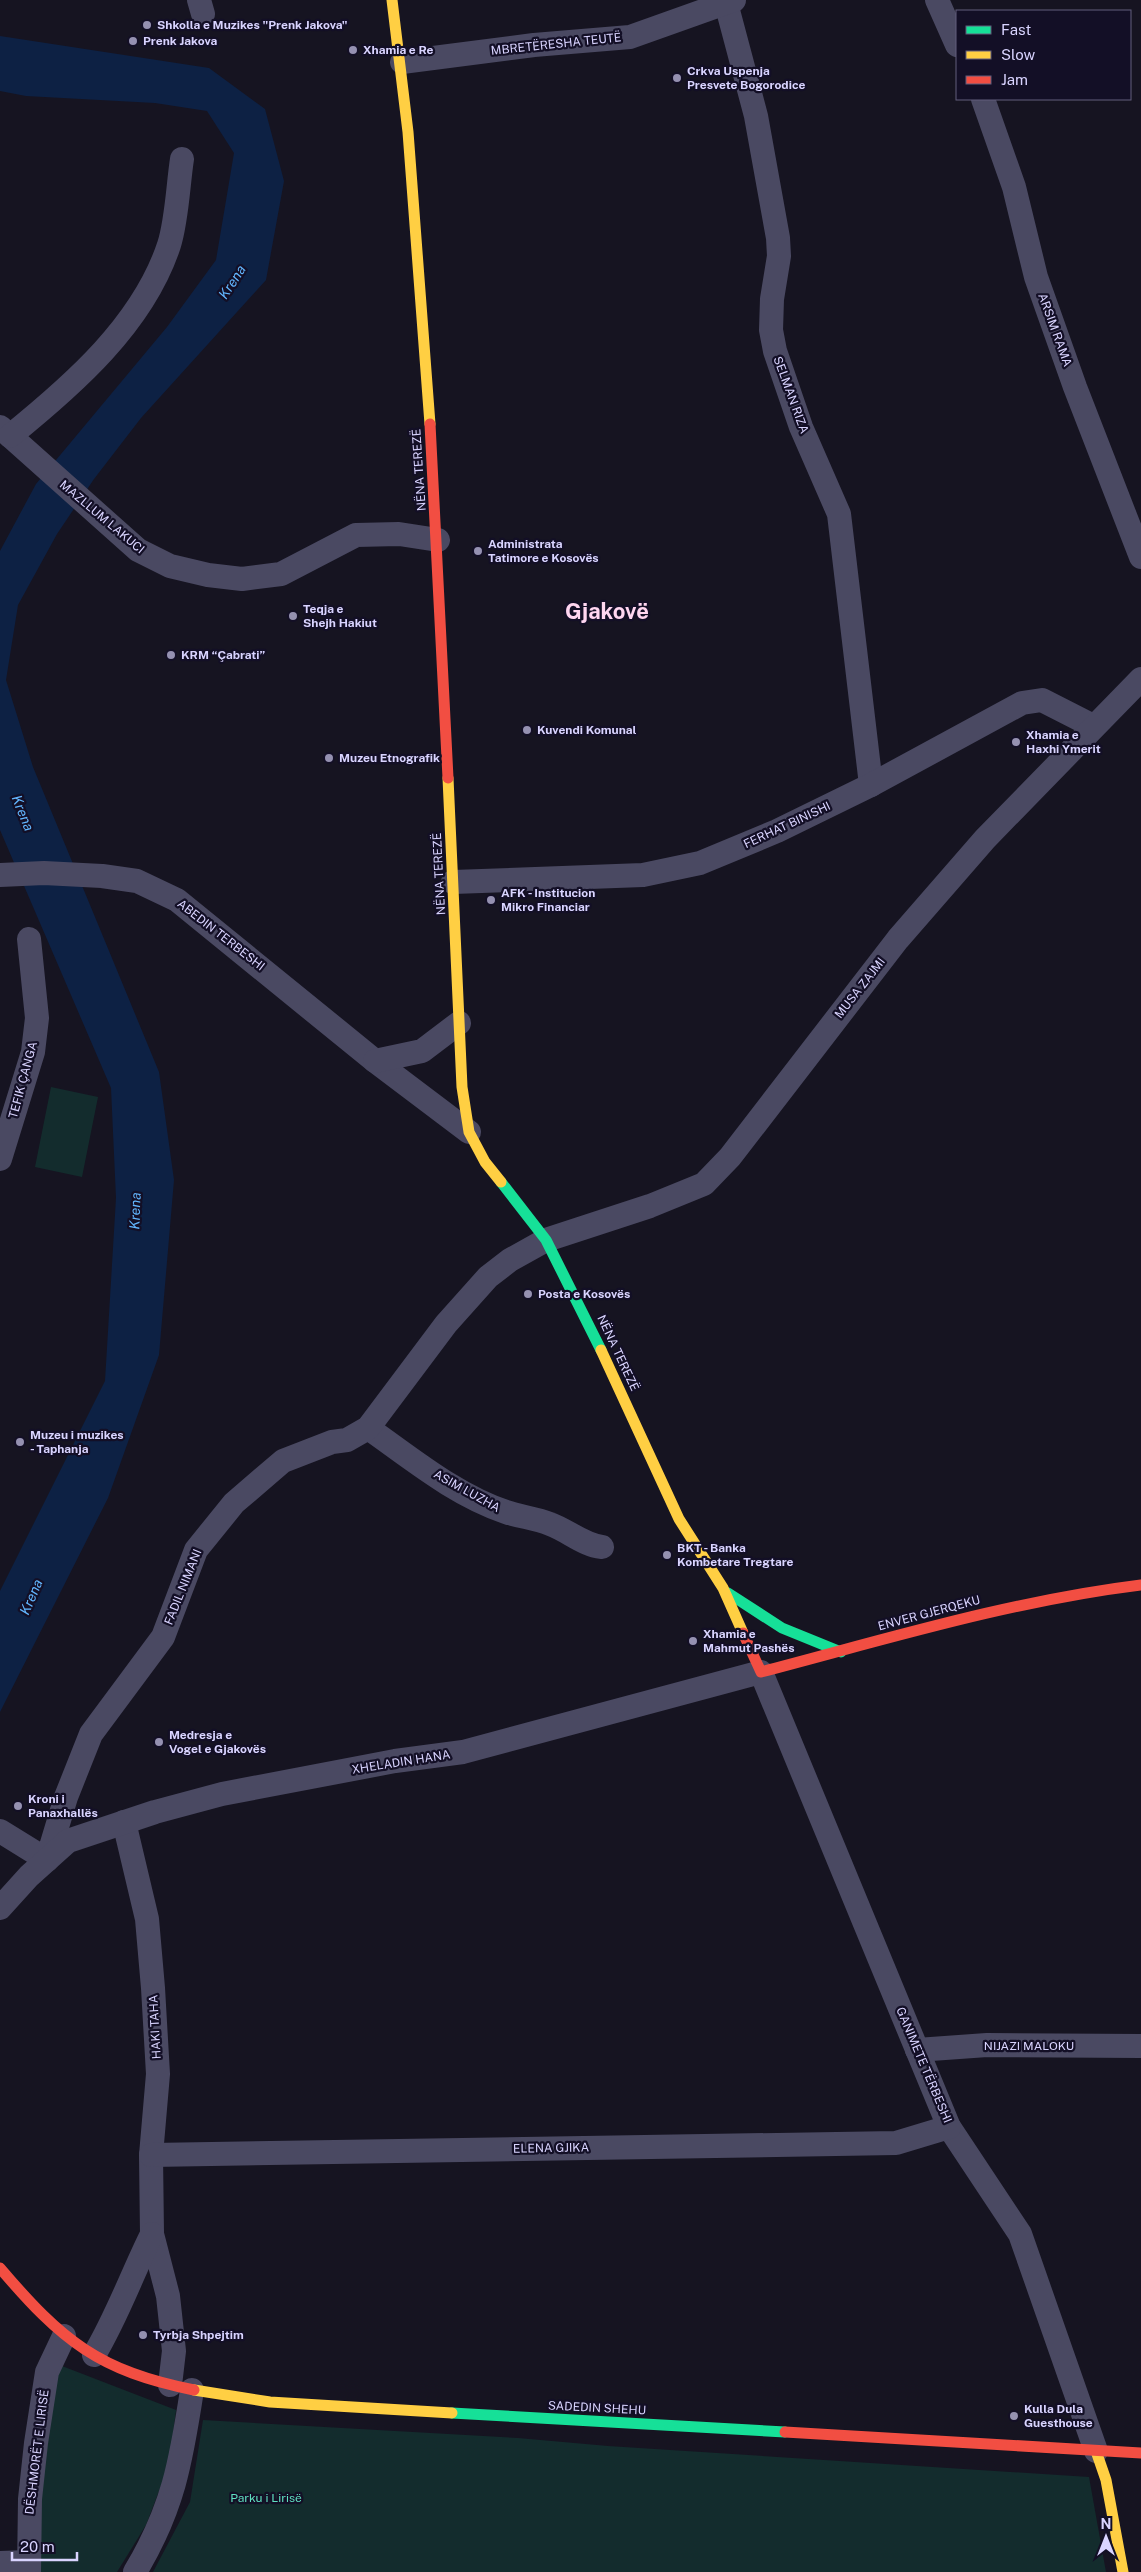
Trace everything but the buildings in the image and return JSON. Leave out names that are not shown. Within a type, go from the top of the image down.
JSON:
[{"type":"main road","name":"NËNA TEREZË","points":[[392,0],[402,62],[438,540],[462,1087],[469,1132],[485,1162],[546,1240],[583,1311],[679,1519],[724,1588],[761,1672]]},
{"type":"main road","name":"ENVER GJERQEKU","points":[[761,1672],[981,1613],[1108,1588],[1141,1585]]},
{"type":"main road","points":[[724,1588],[755,1614],[784,1631],[841,1652]]},
{"type":"main road","name":"SADEDIN SHEHU","points":[[0,2268],[64,2336],[94,2355],[143,2378],[192,2390],[270,2402],[1096,2452],[1141,2453]]},
{"type":"main road","points":[[1096,2452],[1106,2480],[1123,2572]]},
{"type":"street","points":[[937,0],[956,43]]},
{"type":"street","name":"MBRETËRESHA TEUTË","points":[[402,62],[534,45],[630,37],[730,2]]},
{"type":"street","name":"SELMAN RIZA","points":[[730,2],[756,116],[778,238],[780,256],[772,300],[771,330],[775,352],[801,427],[840,522],[871,785]]},
{"type":"street","name":"ARSIM RAMA","points":[[983,100],[1014,187],[1036,277],[1082,406],[1141,557]]},
{"type":"street","points":[[5,431],[52,402],[92,363],[132,315],[158,273],[170,244],[182,159]]},
{"type":"street","name":"MAZLLUM LAKUCI","points":[[5,431],[138,550],[170,566],[208,575],[242,579],[281,574],[356,535],[399,534],[438,540]]},
{"type":"street","name":"MUSA ZAJMI","points":[[546,1240],[650,1206],[704,1184],[730,1157],[898,939],[985,839],[1093,726],[1141,679]]},
{"type":"street","name":"FERHAT BINISHI","points":[[453,882],[643,875],[700,863],[777,831],[871,785],[1032,700],[1052,703],[1093,726]]},
{"type":"street","name":"ABEDIN TERBESHI","points":[[4,875],[85,874],[137,881],[177,900],[375,1061],[469,1132]]},
{"type":"street","name":"TEFIK ÇANGA","points":[[0,1159],[33,1052],[37,1018],[29,939]]},
{"type":"street","points":[[375,1061],[422,1051],[459,1023]]},
{"type":"street","name":"FADIL NIMANI","points":[[47,1860],[66,1797],[91,1734],[163,1637],[196,1550],[234,1503],[283,1460],[332,1442],[347,1440],[368,1428],[478,1286],[510,1260],[546,1240]]},
{"type":"street","name":"ASIM LUZHA","points":[[368,1428],[453,1486],[484,1503],[506,1512],[543,1521],[563,1529],[588,1545],[602,1547]]},
{"type":"street","points":[[1108,1588],[1141,1572]]},
{"type":"street","name":"XHELADIN HANA","points":[[0,1908],[68,1841],[124,1822],[222,1794],[395,1761],[463,1752],[761,1672]]},
{"type":"street","name":"GANIMETE TËRBESHI","points":[[761,1672],[949,2127],[1020,2234],[1096,2452]]},
{"type":"street","name":"HAKI TAHA","points":[[124,1822],[147,1919],[153,1988],[158,2074],[151,2155],[152,2234],[168,2296],[174,2351],[170,2385]]},
{"type":"street","points":[[0,1831],[47,1860]]},
{"type":"street","name":"NIJAZI MALOKU","points":[[917,2050],[987,2045],[1141,2046]]},
{"type":"street","name":"ELENA GJIKA","points":[[151,2155],[896,2143],[949,2127]]},
{"type":"street","name":"HAKI TAHA","points":[[94,2355],[111,2326],[129,2281],[152,2234]]},
{"type":"street","name":"DËSHMORËT E LIRISË","points":[[28,2567],[30,2499],[36,2444],[48,2372],[64,2336]]},
{"type":"street","points":[[135,2572],[151,2546],[170,2501],[181,2462],[192,2390]]},
{"type":"street","points":[[0,2563],[28,2567]]},
{"type":"green space","points":[[51,1087],[98,1097],[82,1177],[35,1167]]},
{"type":"green space","points":[[49,2361],[176,2410],[169,2465],[146,2525],[117,2572],[37,2572]]},
{"type":"green space","name":"Parku i Lirisë","points":[[203,2420],[518,2438],[608,2446],[1089,2477],[1106,2572],[153,2572],[190,2502]]},
{"type":"water","name":"Krena","points":[[0,36],[209,68],[265,109],[284,181],[266,280],[141,418],[94,479],[57,534],[18,605],[6,680],[33,767],[159,1072],[174,1180],[159,1355],[108,1498],[0,1712],[0,1591],[105,1381],[116,1198],[111,1088],[0,830],[0,551],[36,484],[167,327],[216,260],[234,153],[207,111],[155,103],[26,96],[0,91]]},
{"type":"traffic: fast","points":[[501,1182],[546,1240],[601,1350]]},
{"type":"traffic: fast","points":[[728,1593],[782,1628],[841,1652]]},
{"type":"traffic: fast","points":[[452,2413],[785,2432]]},
{"type":"traffic: slow","points":[[392,0],[408,132],[430,424]]},
{"type":"traffic: slow","points":[[448,778],[462,1087],[469,1132],[485,1162],[501,1182]]},
{"type":"traffic: slow","points":[[601,1350],[679,1519],[723,1588],[743,1633]]},
{"type":"traffic: slow","points":[[194,2390],[270,2402],[452,2413]]},
{"type":"traffic: slow","points":[[1096,2451],[1106,2480],[1123,2572]]},
{"type":"traffic: jam","points":[[430,424],[448,778]]},
{"type":"traffic: jam","points":[[743,1633],[761,1672],[902,1634],[997,1611],[1093,1592],[1141,1585]]},
{"type":"traffic: jam","points":[[0,2268],[43,2315],[64,2334],[85,2349],[107,2362],[132,2373],[194,2390]]},
{"type":"traffic: jam","points":[[785,2432],[1141,2453]]},
{"type":"place","name":"Shkolla e Muzikes \"Prenk Jakova\"","points":[[147,25]]},
{"type":"place","name":"Prenk Jakova","points":[[133,41]]},
{"type":"place","name":"Xhamia e Re","points":[[353,50]]},
{"type":"place","name":"Crkva Uspenja Presvete Bogorodice","points":[[677,78]]},
{"type":"place","name":"Administrata Tatimore e Kosovës","points":[[478,551]]},
{"type":"place","name":"Teqja e Shejh Hakiut","points":[[293,616]]},
{"type":"place","name":"KRM “Çabrati”","points":[[171,655]]},
{"type":"place","name":"Kuvendi Komunal","points":[[527,730]]},
{"type":"place","name":"Xhamia e Haxhi Ymerit","points":[[1016,742]]},
{"type":"place","name":"Muzeu Etnografik","points":[[329,758]]},
{"type":"place","name":"AFK - Institucion Mikro Financiar","points":[[491,900]]},
{"type":"place","name":"Posta e Kosovës","points":[[528,1294]]},
{"type":"place","name":"Muzeu i muzikes - Taphanja","points":[[20,1442]]},
{"type":"place","name":"BKT - Banka Kombetare Tregtare","points":[[667,1555]]},
{"type":"place","name":"Xhamia e Mahmut Pashës","points":[[693,1641]]},
{"type":"place","name":"Medresja e Vogel e Gjakovës","points":[[159,1742]]},
{"type":"place","name":"Kroni i Panaxhallës","points":[[18,1806]]},
{"type":"place","name":"Tyrbja Shpejtim","points":[[143,2335]]},
{"type":"place","name":"Kulla Dula Guesthouse","points":[[1014,2416]]},
{"type":"district","name":"Gjakovë","points":[[607,611]]}]
